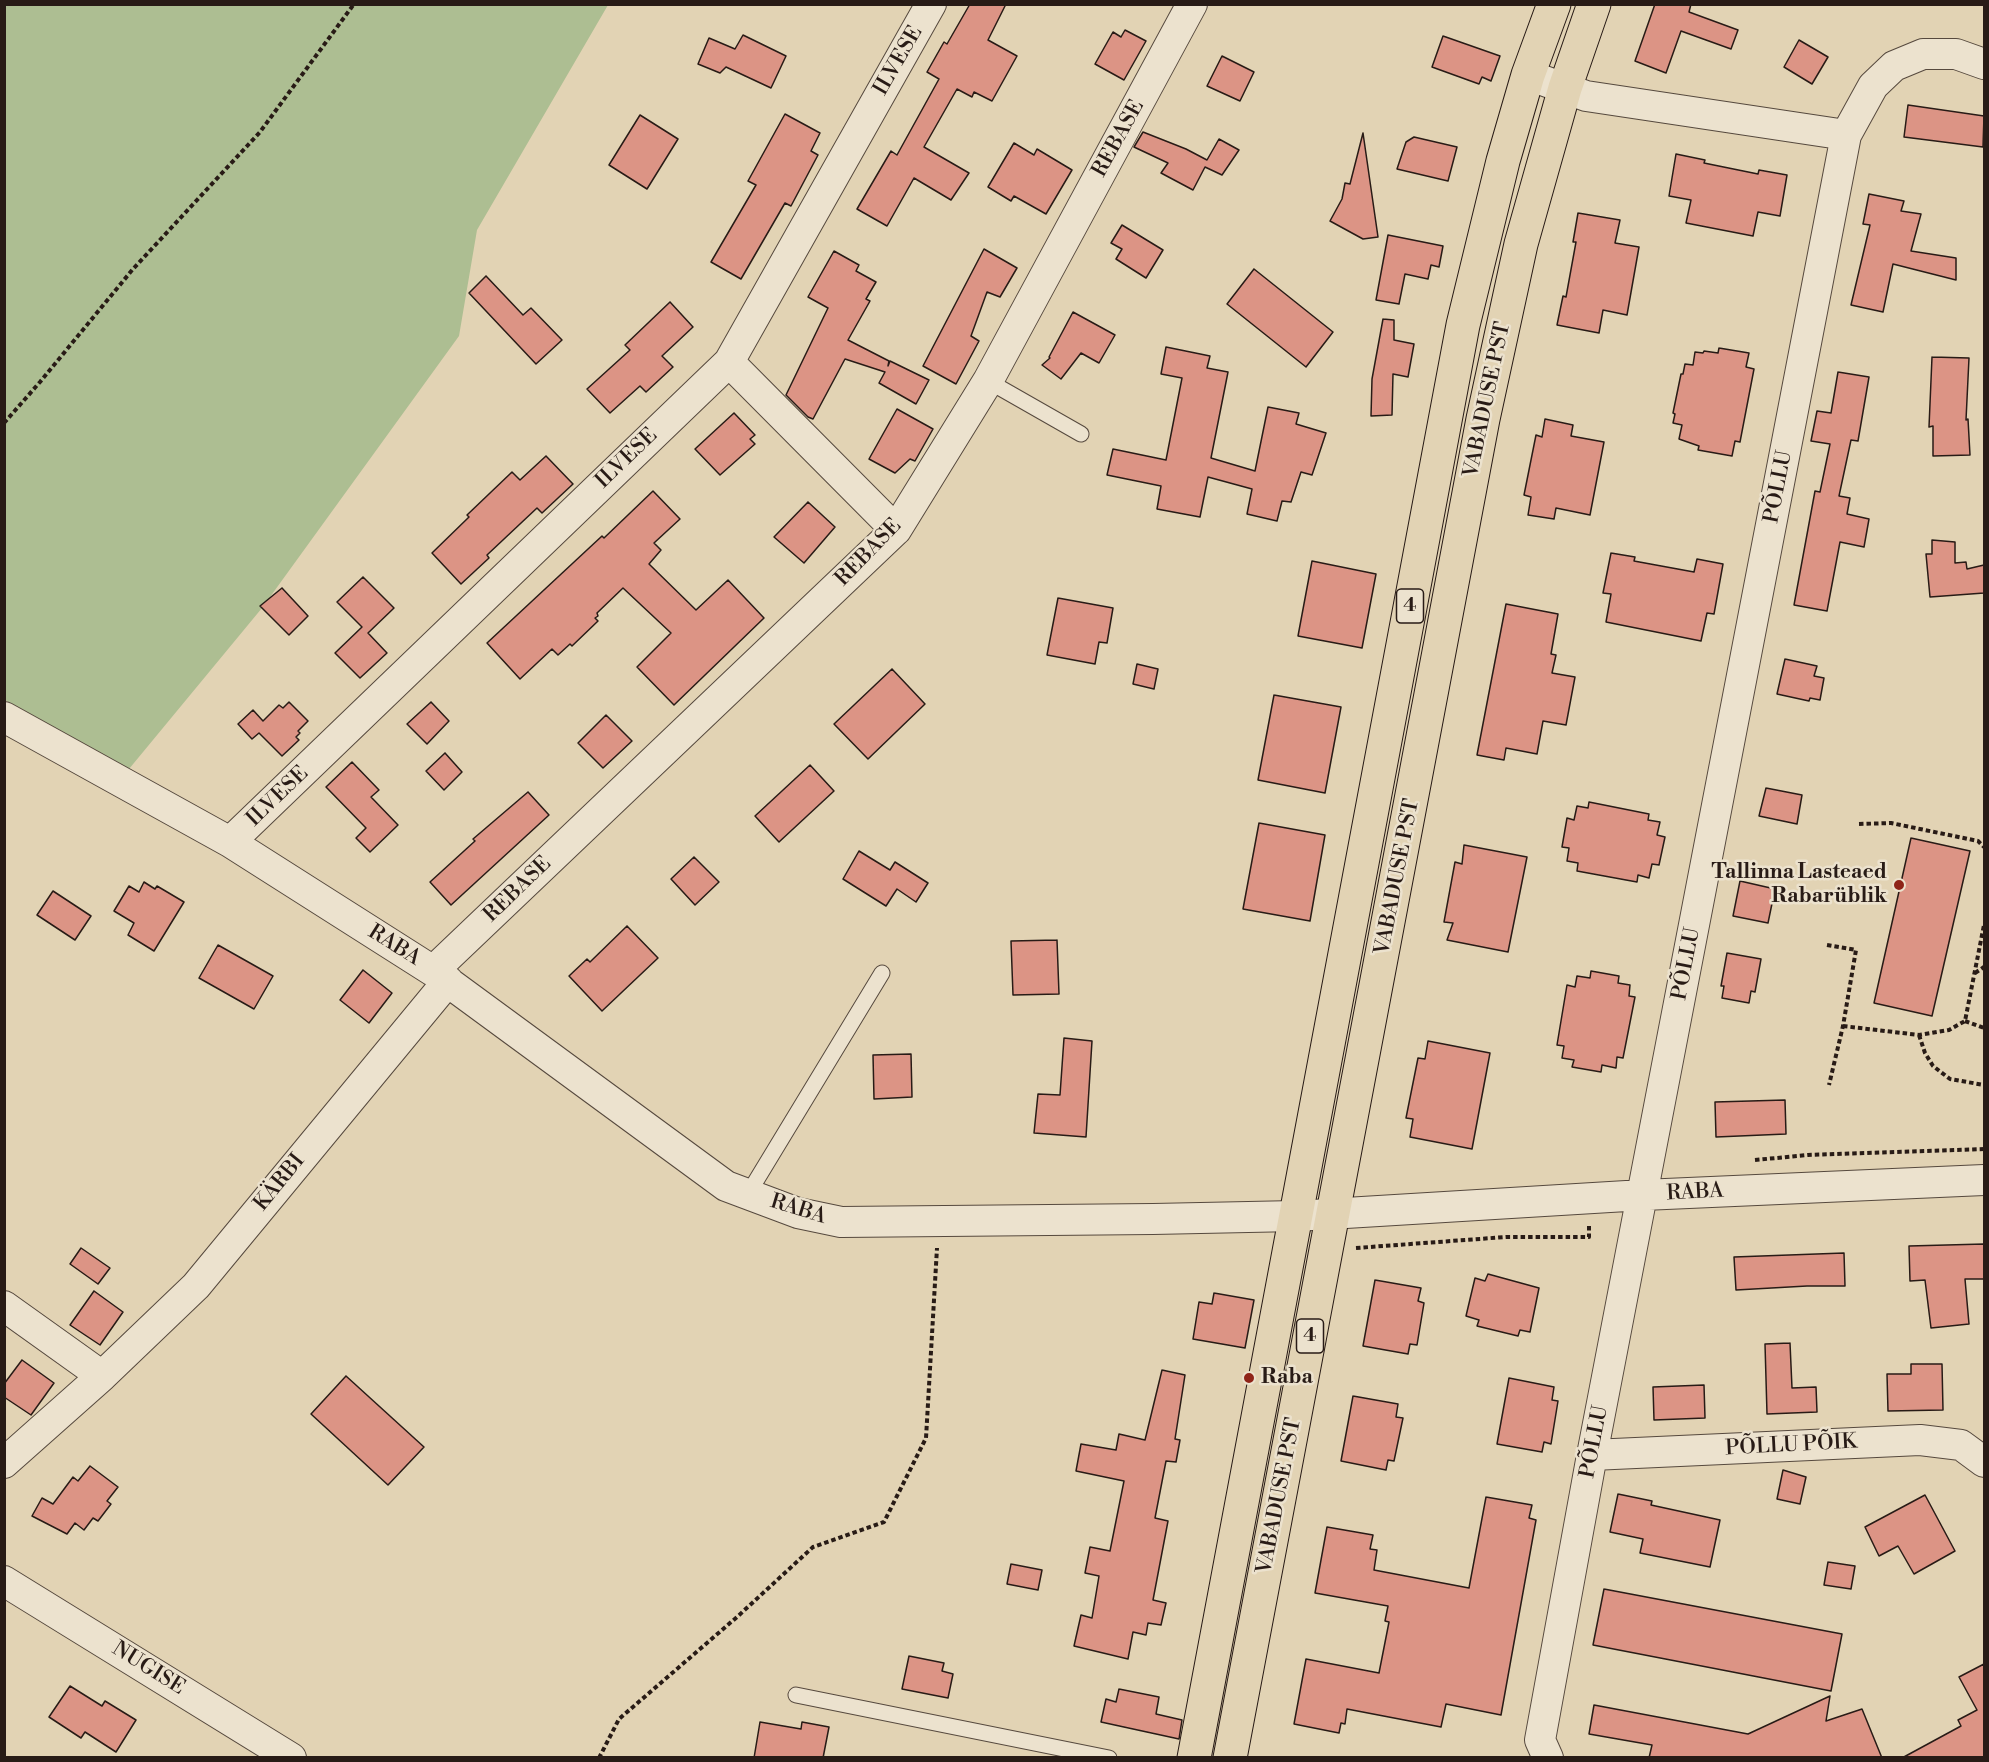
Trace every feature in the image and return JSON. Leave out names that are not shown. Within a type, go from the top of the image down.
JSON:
[{"type":"highway","name":"VABADUSE PST","points":[[1194,1758],[1463,325],[1503,161],[1528,75],[1554,4]]},
{"type":"highway","name":"VABADUSE PST","points":[[1230,1758],[1486,407],[1521,244],[1565,88],[1594,4]]},
{"type":"street","name":"ILVESE","points":[[231,842],[729,362],[931,4]]},
{"type":"street","name":"REBASE","points":[[440,976],[896,530],[988,381],[1192,4]]},
{"type":"street","name":"PÕLLU","points":[[1548,1758],[1540,1740],[1592,1455],[1846,135],[1873,86],[1894,66],[1923,54],[1956,54],[1984,64]]},
{"type":"street","points":[[1528,75],[1586,96],[1846,135]]},
{"type":"street","points":[[729,362],[896,530]]},
{"type":"street","name":"RABA","points":[[4,717],[231,842],[440,976],[726,1186],[798,1213],[841,1222],[1296,1216],[1643,1195],[1984,1180]]},
{"type":"street","name":"KÄRBI","points":[[4,1463],[102,1376],[196,1286],[440,976]]},
{"type":"street","points":[[4,1306],[102,1376]]},
{"type":"street","name":"PÕLLU PÕIK","points":[[1592,1455],[1920,1440],[1961,1445],[1984,1462]]},
{"type":"street","name":"NUGISE","points":[[4,1581],[291,1758]]},
{"type":"lane","points":[[988,381],[1081,434]]},
{"type":"lane","points":[[748,1194],[882,973]]},
{"type":"lane","points":[[796,1695],[1109,1758]]},
{"type":"path","points":[[4,423],[133,269],[260,132],[354,4]]},
{"type":"path","points":[[1859,824],[1891,824],[1978,841],[1984,847]]},
{"type":"path","points":[[1965,1021],[1984,925]]},
{"type":"path","points":[[1827,945],[1856,950],[1829,1086]]},
{"type":"path","points":[[1974,974],[1984,967]]},
{"type":"path","points":[[1842,1026],[1919,1035],[1949,1030],[1965,1021],[1984,1028]]},
{"type":"path","points":[[1919,1035],[1924,1053],[1933,1066],[1950,1079],[1984,1085]]},
{"type":"path","points":[[1351,1248],[1506,1237],[1589,1237],[1589,1198]]},
{"type":"path","points":[[599,1758],[619,1719],[737,1617],[813,1547],[884,1522],[926,1438],[937,1258],[935,1221]]},
{"type":"green space","points":[[5,5],[608,5],[477,230],[459,336],[262,608],[129,769],[5,700]]},
{"type":"building","points":[[970,4],[1006,4],[988,40],[1017,56],[992,101],[974,92],[972,97],[957,89],[924,147],[969,173],[951,200],[914,178],[887,226],[857,209],[891,151],[897,155],[939,79],[927,72],[944,42],[947,44]]},
{"type":"building","points":[[1655,4],[1691,4],[1689,12],[1738,30],[1731,49],[1681,31],[1666,73],[1635,61]]},
{"type":"building","points":[[1125,30],[1146,41],[1124,80],[1095,64],[1113,32],[1121,37]]},
{"type":"building","points":[[743,35],[786,56],[771,88],[726,67],[720,73],[698,64],[709,38],[735,49]]},
{"type":"building","points":[[1443,36],[1500,56],[1491,81],[1482,77],[1479,84],[1432,67]]},
{"type":"building","points":[[1799,40],[1828,57],[1812,84],[1784,67]]},
{"type":"building","points":[[1222,56],[1254,72],[1240,101],[1207,86]]},
{"type":"building","points":[[1908,105],[1984,116],[1983,147],[1904,137]]},
{"type":"building","points":[[785,114],[820,133],[811,151],[818,155],[791,206],[785,203],[741,279],[711,262],[756,185],[748,181]]},
{"type":"building","points":[[640,115],[678,139],[647,189],[609,165]]},
{"type":"building","points":[[1143,132],[1207,160],[1219,139],[1239,150],[1222,175],[1205,167],[1193,190],[1161,173],[1168,163],[1134,147]]},
{"type":"building","points":[[1363,133],[1378,237],[1363,239],[1330,221],[1342,199],[1345,183],[1350,184]]},
{"type":"building","points":[[1414,137],[1457,147],[1448,181],[1397,169],[1406,142]]},
{"type":"building","points":[[1014,143],[1034,155],[1037,149],[1072,170],[1046,214],[1014,196],[1011,201],[988,187]]},
{"type":"building","points":[[1676,154],[1705,160],[1704,163],[1758,174],[1759,170],[1787,175],[1780,216],[1758,212],[1753,236],[1686,223],[1691,200],[1669,196]]},
{"type":"building","points":[[1869,194],[1904,201],[1901,211],[1921,214],[1911,251],[1956,258],[1956,280],[1893,264],[1883,312],[1851,305],[1870,225],[1863,224]]},
{"type":"building","points":[[1578,213],[1620,220],[1615,243],[1639,247],[1627,315],[1603,310],[1599,333],[1557,325],[1563,296],[1566,297],[1576,242],[1573,242]]},
{"type":"building","points":[[1122,225],[1163,250],[1146,278],[1116,259],[1122,249],[1111,243]]},
{"type":"building","points":[[1388,235],[1443,246],[1439,267],[1431,265],[1428,279],[1405,274],[1399,304],[1376,300]]},
{"type":"building","points":[[984,249],[1017,268],[1000,297],[987,292],[971,336],[979,341],[956,384],[923,366]]},
{"type":"building","points":[[834,251],[859,265],[856,271],[876,282],[866,299],[870,301],[848,340],[889,361],[888,366],[890,361],[929,380],[916,404],[879,383],[885,372],[845,359],[813,419],[808,417],[786,395],[828,308],[808,297]]},
{"type":"building","points":[[1254,269],[1333,332],[1306,367],[1227,304]]},
{"type":"building","points":[[486,276],[523,315],[531,308],[562,340],[536,364],[469,293]]},
{"type":"building","points":[[670,302],[693,327],[662,356],[673,367],[646,392],[640,386],[610,413],[587,389],[630,350],[625,345]]},
{"type":"building","points":[[1073,312],[1115,335],[1099,363],[1081,353],[1061,379],[1042,365],[1050,358]]},
{"type":"building","points":[[1383,319],[1394,320],[1394,340],[1414,344],[1408,377],[1393,374],[1392,415],[1371,416],[1372,379]]},
{"type":"building","points":[[1166,347],[1210,356],[1207,368],[1228,372],[1211,458],[1255,471],[1268,407],[1299,413],[1296,424],[1326,433],[1312,475],[1301,472],[1291,502],[1282,501],[1277,521],[1247,514],[1252,489],[1208,477],[1200,517],[1157,509],[1161,486],[1107,475],[1113,449],[1166,460],[1182,378],[1161,374]]},
{"type":"building","points":[[1719,348],[1749,353],[1746,367],[1754,369],[1740,442],[1735,441],[1732,456],[1698,450],[1699,446],[1679,439],[1682,425],[1673,423],[1675,414],[1673,413],[1685,364],[1693,365],[1695,352],[1718,353]]},
{"type":"building","points":[[1932,357],[1969,358],[1966,420],[1968,419],[1970,455],[1933,456],[1933,426],[1929,427]]},
{"type":"building","points":[[1838,372],[1869,377],[1858,441],[1851,440],[1839,496],[1850,498],[1847,514],[1869,519],[1864,547],[1840,542],[1827,611],[1794,605],[1815,491],[1820,492],[1830,444],[1811,441],[1817,411],[1831,413]]},
{"type":"building","points":[[897,409],[933,429],[915,461],[910,459],[895,473],[869,459]]},
{"type":"building","points":[[734,413],[755,435],[750,439],[755,444],[720,475],[695,449]]},
{"type":"building","points":[[1545,419],[1573,425],[1571,436],[1604,442],[1590,515],[1556,508],[1554,519],[1528,515],[1531,497],[1524,495],[1536,435],[1542,437]]},
{"type":"building","points":[[546,456],[573,484],[542,513],[537,508],[487,555],[489,558],[461,584],[432,553],[469,517],[467,515],[512,472],[520,480]]},
{"type":"building","points":[[653,491],[680,519],[654,543],[661,550],[649,564],[696,610],[728,580],[764,618],[674,705],[637,667],[671,633],[623,588],[597,613],[598,616],[595,618],[598,621],[572,646],[570,644],[558,655],[552,649],[520,679],[487,643]]},
{"type":"building","points":[[808,502],[835,527],[804,563],[774,537]]},
{"type":"building","points":[[1932,540],[1955,542],[1955,563],[1966,562],[1967,569],[1984,565],[1984,593],[1930,597],[1926,554],[1932,554]]},
{"type":"building","points":[[1611,553],[1635,557],[1634,561],[1694,572],[1697,559],[1723,564],[1714,614],[1707,613],[1701,641],[1606,622],[1611,594],[1603,593]]},
{"type":"building","points":[[1312,561],[1376,574],[1362,648],[1298,636]]},
{"type":"building","points":[[363,577],[394,608],[368,633],[387,653],[360,678],[335,653],[362,627],[337,602]]},
{"type":"building","points":[[282,588],[308,616],[289,635],[260,606]]},
{"type":"building","points":[[1058,598],[1113,608],[1107,643],[1099,642],[1095,664],[1047,655]]},
{"type":"building","points":[[1506,604],[1558,614],[1551,654],[1556,655],[1552,673],[1575,677],[1566,725],[1543,721],[1537,754],[1506,748],[1504,760],[1477,755]]},
{"type":"building","points":[[1785,659],[1817,666],[1814,676],[1824,678],[1820,700],[1810,698],[1809,701],[1777,694]]},
{"type":"building","points":[[1137,664],[1158,669],[1154,689],[1133,684]]},
{"type":"building","points":[[892,669],[925,704],[868,759],[834,724]]},
{"type":"building","points":[[1274,695],[1341,707],[1325,793],[1258,780]]},
{"type":"building","points":[[289,702],[308,721],[298,731],[300,733],[296,737],[299,740],[282,756],[259,733],[252,739],[238,724],[253,710],[263,721],[279,705],[283,708]]},
{"type":"building","points":[[431,702],[449,721],[427,744],[407,724]]},
{"type":"building","points":[[606,715],[632,741],[603,768],[578,743]]},
{"type":"building","points":[[445,753],[462,772],[444,790],[426,771]]},
{"type":"building","points":[[352,762],[379,790],[371,797],[398,825],[370,852],[356,838],[366,828],[326,787]]},
{"type":"building","points":[[810,765],[834,791],[779,842],[755,816]]},
{"type":"building","points":[[1766,788],[1802,795],[1797,824],[1759,816]]},
{"type":"building","points":[[528,792],[549,815],[451,905],[430,882],[475,841],[473,839]]},
{"type":"building","points":[[1589,802],[1649,814],[1648,820],[1660,822],[1657,835],[1665,837],[1659,865],[1652,864],[1649,878],[1638,875],[1637,882],[1577,871],[1578,863],[1567,861],[1569,848],[1562,847],[1567,818],[1574,820],[1577,806],[1588,808]]},
{"type":"building","points":[[1259,823],[1325,835],[1310,921],[1243,909]]},
{"type":"building","points":[[1911,838],[1970,851],[1932,1016],[1874,1003]]},
{"type":"building","points":[[1464,845],[1527,857],[1508,952],[1447,940],[1453,923],[1444,922],[1455,862],[1462,864]]},
{"type":"building","points":[[859,851],[890,870],[895,862],[928,883],[916,902],[897,889],[886,906],[843,879]]},
{"type":"building","points":[[694,857],[719,882],[695,905],[671,879]]},
{"type":"building","points":[[1740,881],[1775,889],[1768,923],[1733,916]]},
{"type":"building","points":[[144,882],[155,889],[157,886],[184,902],[154,951],[128,935],[134,923],[114,911],[129,886],[139,892]]},
{"type":"building","points":[[53,891],[91,916],[75,940],[37,915]]},
{"type":"building","points":[[627,926],[658,958],[602,1011],[569,976],[587,959],[590,962]]},
{"type":"building","points":[[1057,940],[1059,994],[1013,995],[1011,941]]},
{"type":"building","points":[[218,945],[273,976],[254,1009],[199,978]]},
{"type":"building","points":[[1727,953],[1761,959],[1755,992],[1751,991],[1749,1003],[1722,998],[1724,986],[1721,986]]},
{"type":"building","points":[[363,970],[392,993],[369,1023],[340,1000]]},
{"type":"building","points":[[1591,971],[1619,976],[1618,983],[1630,985],[1629,996],[1635,997],[1623,1058],[1617,1057],[1616,1068],[1602,1065],[1601,1072],[1572,1067],[1574,1060],[1562,1058],[1564,1046],[1557,1045],[1567,985],[1575,987],[1577,976],[1590,978]]},
{"type":"building","points":[[1064,1038],[1092,1041],[1086,1137],[1034,1133],[1038,1094],[1060,1095]]},
{"type":"building","points":[[1428,1041],[1490,1053],[1472,1149],[1410,1137],[1413,1119],[1406,1118],[1418,1058],[1425,1059]]},
{"type":"building","points":[[911,1054],[912,1097],[874,1099],[873,1055]]},
{"type":"building","points":[[1785,1100],[1786,1134],[1716,1137],[1715,1102]]},
{"type":"building","points":[[1984,1244],[1984,1279],[1965,1279],[1969,1324],[1931,1328],[1925,1280],[1910,1281],[1909,1246]]},
{"type":"building","points":[[81,1248],[110,1268],[98,1284],[70,1264]]},
{"type":"building","points":[[1844,1253],[1845,1286],[1736,1290],[1734,1257]]},
{"type":"building","points":[[1488,1274],[1539,1288],[1530,1332],[1520,1330],[1518,1336],[1477,1326],[1479,1320],[1466,1316],[1475,1278],[1485,1281]]},
{"type":"building","points":[[1375,1280],[1421,1288],[1418,1301],[1424,1303],[1417,1345],[1410,1344],[1408,1354],[1363,1346]]},
{"type":"building","points":[[94,1291],[123,1312],[100,1345],[70,1325]]},
{"type":"building","points":[[1214,1293],[1254,1300],[1245,1348],[1193,1339],[1199,1302],[1212,1304]]},
{"type":"building","points":[[1790,1343],[1792,1388],[1816,1387],[1817,1412],[1767,1414],[1765,1344]]},
{"type":"building","points":[[22,1360],[54,1383],[31,1415],[4,1397],[4,1384]]},
{"type":"building","points":[[1911,1364],[1942,1364],[1943,1410],[1888,1411],[1887,1374],[1911,1374]]},
{"type":"building","points":[[1162,1370],[1185,1375],[1175,1439],[1180,1440],[1176,1462],[1166,1461],[1155,1518],[1168,1521],[1153,1600],[1166,1603],[1161,1625],[1148,1623],[1146,1635],[1133,1632],[1128,1659],[1074,1646],[1081,1615],[1092,1618],[1099,1576],[1085,1573],[1090,1547],[1110,1551],[1124,1481],[1076,1471],[1081,1444],[1116,1450],[1119,1434],[1145,1440]]},
{"type":"building","points":[[346,1376],[424,1447],[388,1485],[311,1414]]},
{"type":"building","points":[[1509,1378],[1554,1387],[1552,1400],[1558,1401],[1551,1444],[1544,1442],[1542,1452],[1497,1444]]},
{"type":"building","points":[[1704,1385],[1705,1418],[1654,1420],[1653,1387]]},
{"type":"building","points":[[1353,1396],[1398,1404],[1396,1417],[1403,1418],[1394,1461],[1388,1460],[1386,1470],[1341,1461]]},
{"type":"building","points":[[90,1466],[118,1487],[107,1501],[111,1504],[98,1521],[93,1518],[84,1530],[75,1523],[67,1534],[32,1516],[42,1498],[53,1504],[73,1477],[78,1481]]},
{"type":"building","points":[[1783,1470],[1806,1477],[1800,1504],[1777,1499]]},
{"type":"building","points":[[1618,1494],[1652,1501],[1651,1505],[1720,1520],[1710,1567],[1640,1553],[1643,1539],[1610,1532]]},
{"type":"building","points":[[1925,1495],[1955,1551],[1914,1574],[1898,1546],[1879,1556],[1865,1527]]},
{"type":"building","points":[[1486,1497],[1532,1505],[1529,1518],[1536,1520],[1501,1715],[1446,1704],[1441,1727],[1347,1709],[1345,1724],[1341,1723],[1339,1733],[1294,1724],[1306,1659],[1379,1673],[1389,1622],[1385,1621],[1388,1606],[1315,1593],[1327,1527],[1373,1535],[1370,1549],[1377,1550],[1374,1570],[1469,1588]]},
{"type":"building","points":[[1828,1562],[1855,1566],[1851,1589],[1824,1585]]},
{"type":"building","points":[[1011,1564],[1042,1570],[1038,1590],[1007,1584]]},
{"type":"building","points":[[1604,1589],[1842,1634],[1831,1691],[1593,1645]]},
{"type":"building","points":[[909,1656],[944,1663],[942,1671],[953,1674],[948,1698],[902,1689]]},
{"type":"building","points":[[1984,1664],[1984,1758],[1902,1758],[1961,1726],[1958,1720],[1977,1710],[1959,1677]]},
{"type":"building","points":[[70,1686],[102,1706],[105,1701],[136,1720],[116,1752],[85,1732],[81,1738],[49,1717]]},
{"type":"building","points":[[1119,1689],[1159,1697],[1156,1714],[1182,1720],[1179,1739],[1101,1722],[1106,1699],[1116,1702]]},
{"type":"building","points":[[1830,1696],[1826,1721],[1862,1709],[1882,1758],[1649,1758],[1652,1745],[1589,1734],[1594,1705],[1748,1734]]},
{"type":"building","points":[[760,1722],[801,1729],[802,1722],[829,1727],[823,1758],[754,1758]]},
{"type":"place","name":"Tallinna Lasteaed Rabarüblik","points":[[1899,885]]},
{"type":"place","name":"Raba","points":[[1249,1378]]}]
